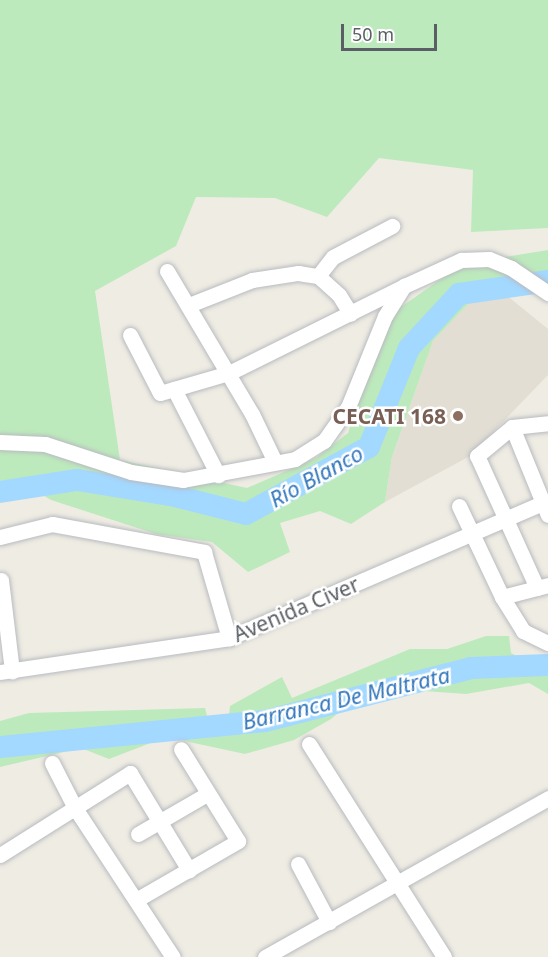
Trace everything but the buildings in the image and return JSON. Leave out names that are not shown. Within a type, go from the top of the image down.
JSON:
[{"type":"street","points":[[318,276],[333,257],[392,226]]},
{"type":"street","points":[[167,391],[229,373],[460,260],[489,259],[528,279],[548,293]]},
{"type":"street","points":[[167,272],[189,304],[229,373],[275,462]]},
{"type":"street","points":[[189,304],[252,280],[298,273],[318,276],[339,295],[351,314]]},
{"type":"street","points":[[0,442],[45,444],[131,472],[183,480],[295,459],[324,441],[348,407],[385,316],[404,286]]},
{"type":"street","points":[[130,335],[218,475]]},
{"type":"street","points":[[502,597],[542,586],[506,520],[477,456],[512,427],[548,423]]},
{"type":"street","points":[[512,427],[546,509]]},
{"type":"street","points":[[459,506],[502,597],[523,631],[548,643]]},
{"type":"street","name":"Avenida Civer","points":[[6,672],[229,638],[506,520],[546,509]]},
{"type":"street","points":[[0,537],[52,524],[204,552],[229,638]]},
{"type":"street","points":[[2,580],[6,672]]},
{"type":"street","points":[[309,744],[444,957]]},
{"type":"street","points":[[136,900],[238,841],[180,749]]},
{"type":"street","points":[[52,764],[75,808],[173,957]]},
{"type":"street","points":[[0,855],[130,774],[189,870]]},
{"type":"street","points":[[138,834],[207,794]]},
{"type":"street","points":[[266,957],[548,798]]},
{"type":"street","points":[[298,864],[328,922]]},
{"type":"shaded area","name":"CECATI 168","points":[[500,290],[548,329],[548,375],[470,456],[385,502],[392,457],[433,341],[474,298]]},
{"type":"green space","points":[[0,0],[548,0],[548,228],[471,232],[473,170],[379,158],[327,217],[275,198],[196,197],[176,246],[95,291],[120,460],[247,488],[316,458],[348,433],[387,317],[462,264],[548,250],[548,288],[520,284],[474,298],[433,341],[392,457],[385,502],[351,524],[320,511],[280,523],[290,552],[248,572],[212,542],[156,534],[51,500],[16,479],[0,481]]},
{"type":"green space","points":[[486,636],[509,636],[511,653],[548,673],[548,694],[529,683],[466,694],[369,687],[331,719],[294,740],[245,754],[166,737],[109,759],[81,748],[0,767],[0,721],[29,713],[205,708],[208,720],[228,723],[230,706],[282,677],[292,698],[410,649],[447,649]]},
{"type":"waterway","name":"Río Blanco","points":[[0,492],[77,480],[171,495],[246,514],[369,447],[409,348],[459,294],[548,281]]},
{"type":"waterway","name":"Barranca De Maltrata","points":[[0,747],[265,721],[471,668],[548,665]]},
{"type":"place","name":"CECATI 168","points":[[458,416]]}]
